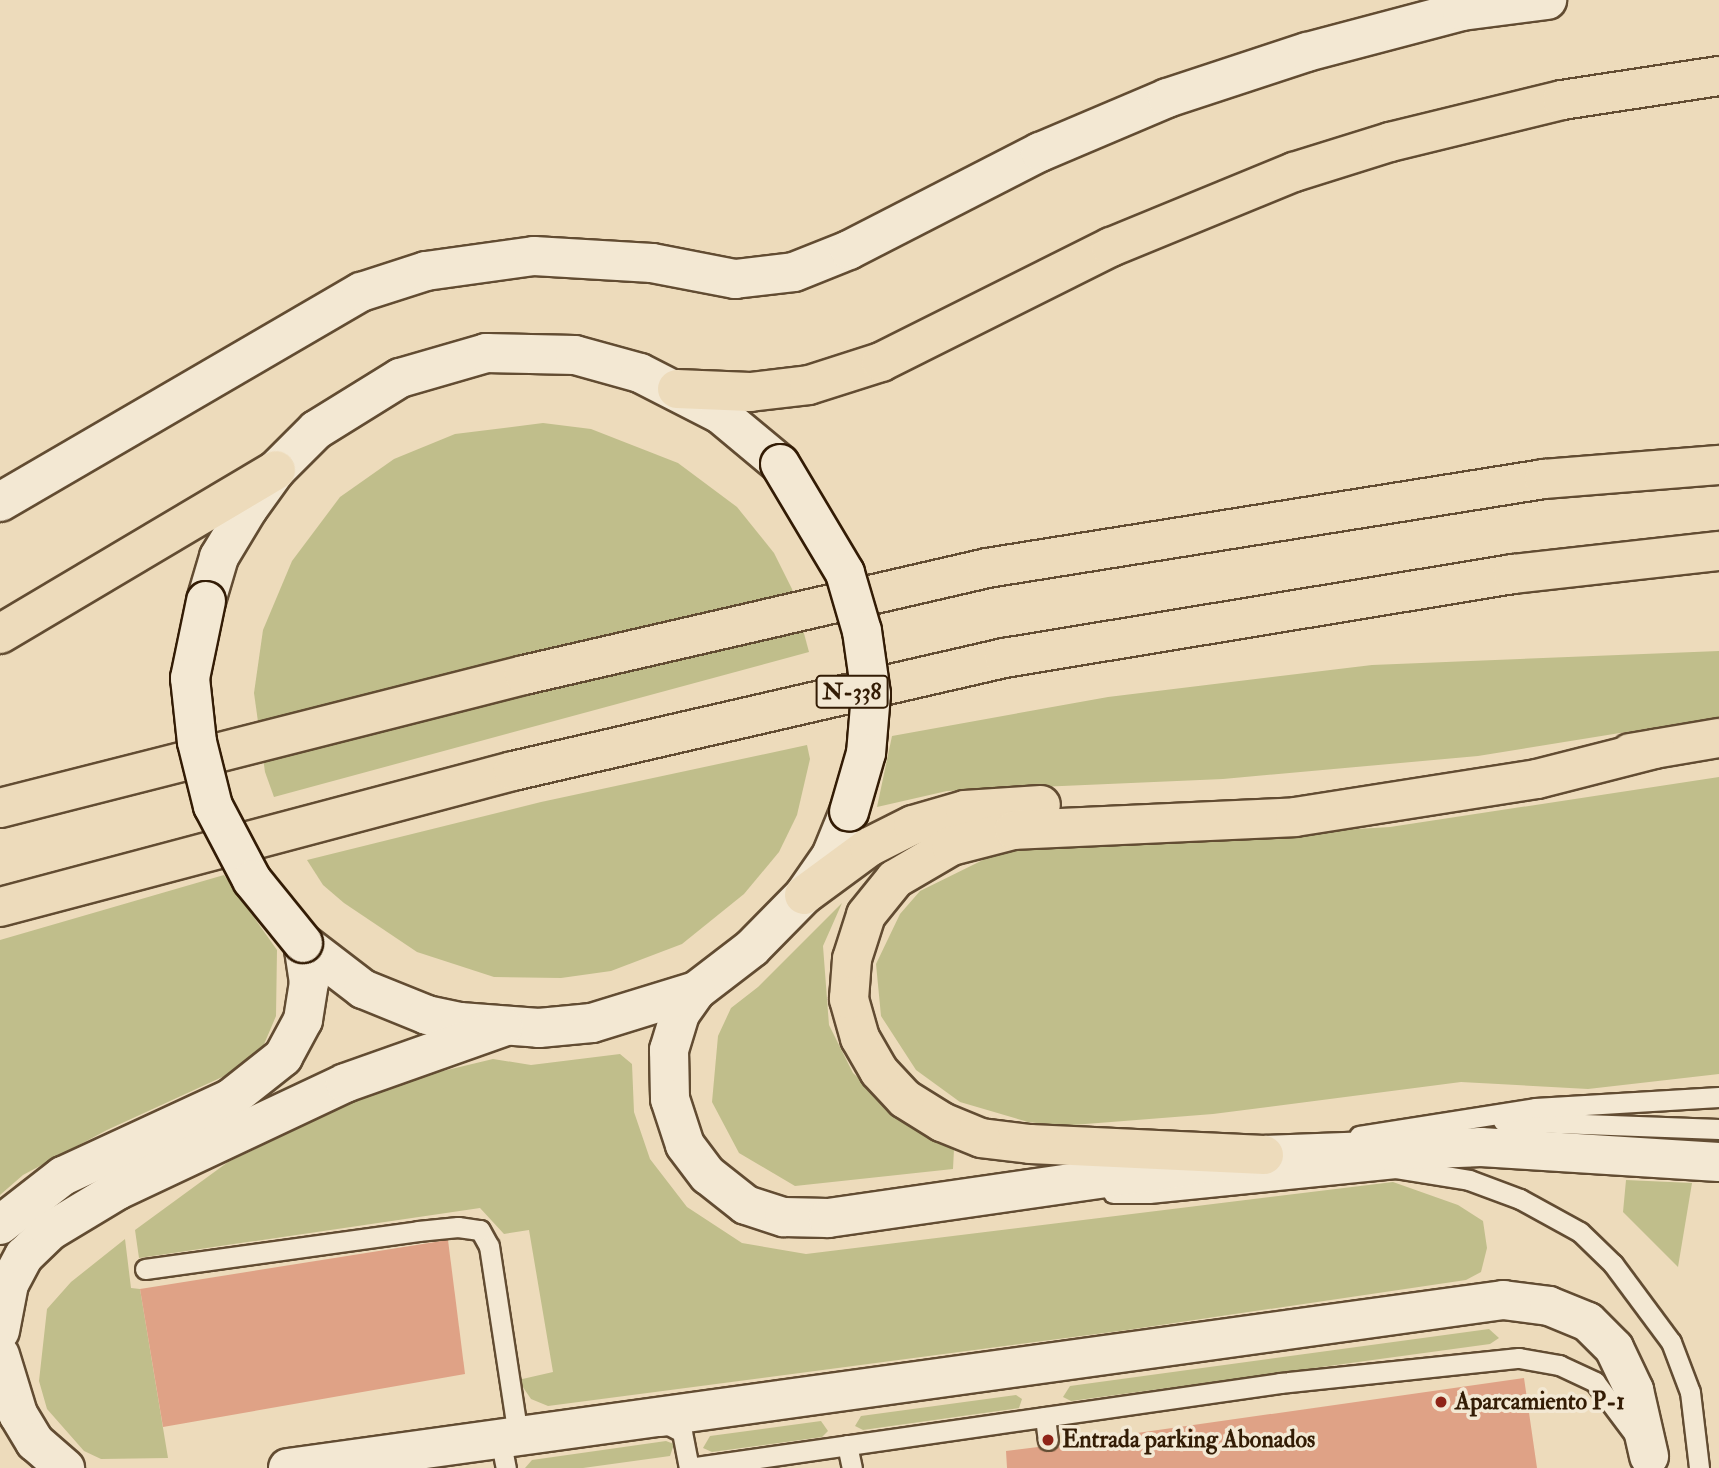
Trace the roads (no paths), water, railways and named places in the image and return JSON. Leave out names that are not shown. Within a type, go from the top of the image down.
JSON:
[{"type":"highway","points":[[677,389],[750,392],[809,385],[881,362],[1111,247],[1294,172],[1390,142],[1562,100],[1719,76]]},
{"type":"highway","points":[[0,808],[524,674],[987,568],[1544,479],[1719,465]]},
{"type":"highway","points":[[0,634],[276,470]]},
{"type":"highway","name":"N-338","points":[[0,908],[183,855],[513,771],[1004,658],[1513,574],[1719,551]]},
{"type":"highway","points":[[804,895],[869,847],[913,825],[965,810],[1256,799],[1470,779],[1719,738]]},
{"type":"highway","points":[[1264,1156],[1086,1149],[981,1138],[933,1116],[905,1099],[878,1071],[860,1038],[849,999],[852,959],[866,915],[895,879],[951,846],[1014,830],[1295,817],[1523,782],[1655,749]]},
{"type":"street","points":[[0,502],[374,288],[426,271],[534,256],[652,263],[736,279],[794,272],[849,250],[1040,152],[1167,98],[1307,52],[1462,11],[1547,0]]},
{"type":"street","points":[[696,991],[592,1023],[503,1027],[427,1015],[363,989],[303,943],[252,880],[213,806],[197,742],[190,678],[206,601],[219,557],[276,470],[316,430],[400,378],[486,353],[575,355],[677,389],[720,414],[780,464],[845,573],[862,631],[872,694],[866,753],[849,812],[831,856],[804,895],[752,948],[696,991],[680,1014],[669,1050],[670,1099],[685,1145],[708,1175],[746,1205],[784,1217],[828,1218],[1050,1182],[1264,1156],[1481,1147],[1719,1162]]},
{"type":"street","points":[[0,1225],[63,1176],[230,1099],[283,1057],[303,1020],[309,983],[303,943]]},
{"type":"street","points":[[0,1331],[9,1284],[24,1256],[50,1231],[118,1190],[345,1083],[503,1027]]},
{"type":"street","points":[[288,1468],[508,1447],[560,1428],[1503,1300],[1549,1306],[1588,1322],[1614,1348],[1634,1390],[1649,1462]]},
{"type":"street","points":[[0,1355],[18,1415],[35,1442],[65,1468]]},
{"type":"lane","points":[[1264,1156],[1535,1108],[1719,1097]]},
{"type":"lane","points":[[1467,1118],[1719,1129]]},
{"type":"lane","points":[[1050,1182],[1099,1192],[1149,1193],[1396,1168],[1469,1180],[1520,1199],[1580,1233],[1613,1264],[1671,1342],[1689,1392],[1699,1468]]},
{"type":"lane","points":[[145,1269],[418,1231],[458,1227],[480,1230],[489,1246],[508,1447]]},
{"type":"lane","points":[[560,1428],[669,1425],[682,1432],[689,1468],[1280,1383],[1519,1358],[1559,1364],[1595,1382],[1649,1462]]},
{"type":"lane","points":[[1045,1417],[1048,1440]]},
{"type":"lane","points":[[847,1446],[852,1468]]},
{"type":"place","name":"Aparcamiento P-1","points":[[1441,1402]]},
{"type":"place","name":"Entrada parking Abonados","points":[[1048,1440]]}]
